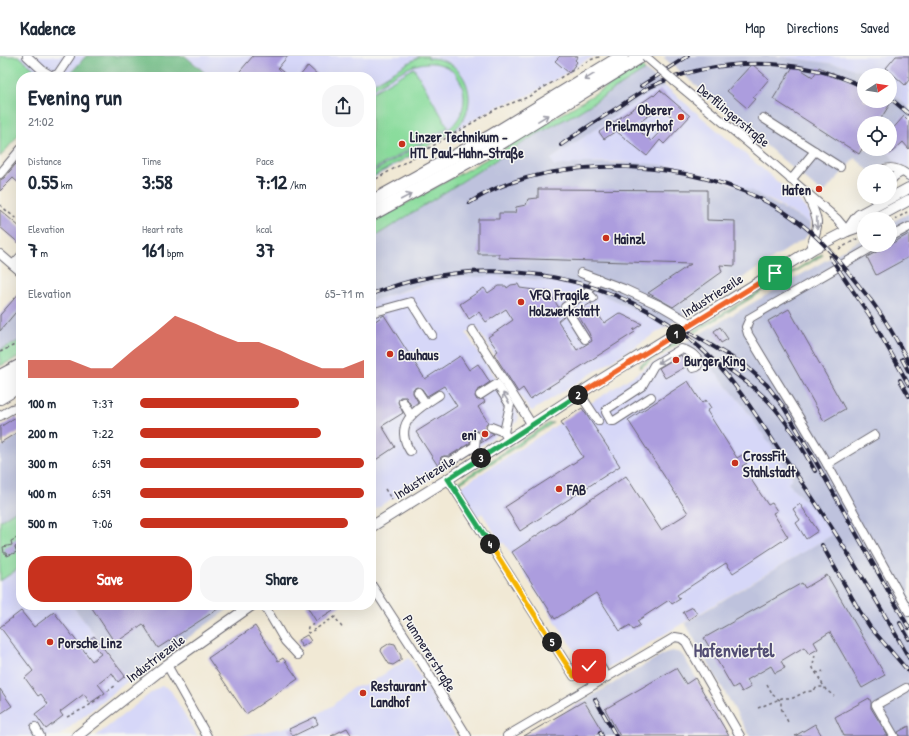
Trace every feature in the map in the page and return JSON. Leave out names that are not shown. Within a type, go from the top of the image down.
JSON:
[{"type":"highway","points":[[376,199],[489,137],[622,56]]},
{"type":"highway","points":[[376,212],[487,151],[644,56]]},
{"type":"highway","points":[[0,376],[16,368]]},
{"type":"highway","points":[[0,387],[16,379]]},
{"type":"highway","points":[[0,398],[16,388]]},
{"type":"main road","name":"Industriezeile","points":[[897,192],[909,188]]},
{"type":"main road","points":[[887,212],[909,200]]},
{"type":"main road","name":"Industriezeile","points":[[847,231],[856,218],[872,204]]},
{"type":"main road","name":"Industriezeile","points":[[376,524],[470,465],[507,436],[532,425],[809,252],[847,231],[857,227]]},
{"type":"main road","name":"Industriezeile","points":[[77,736],[167,665],[245,610]]},
{"type":"street","points":[[27,56],[45,72]]},
{"type":"street","points":[[59,72],[70,56]]},
{"type":"street","name":"Derfflingerstraße","points":[[644,56],[837,219],[847,231]]},
{"type":"street","points":[[763,118],[840,167]]},
{"type":"street","points":[[791,180],[815,151]]},
{"type":"street","points":[[0,174],[16,155]]},
{"type":"street","points":[[897,169],[906,174]]},
{"type":"street","name":"Derfflingerstraße","points":[[807,194],[816,214],[818,223],[809,252]]},
{"type":"street","points":[[897,233],[909,227]]},
{"type":"street","points":[[864,252],[750,318],[746,327],[748,334],[827,464],[909,612]]},
{"type":"street","points":[[0,254],[16,268]]},
{"type":"street","points":[[13,265],[16,262]]},
{"type":"street","points":[[581,273],[624,289],[661,306],[692,324]]},
{"type":"street","points":[[585,339],[564,307],[590,295],[599,280]]},
{"type":"street","points":[[376,312],[411,302],[432,336]]},
{"type":"street","points":[[472,330],[532,425]]},
{"type":"street","points":[[651,397],[614,421],[611,421],[606,412],[607,409],[642,386],[654,365],[680,349],[689,352],[698,359],[699,362],[697,367],[693,368]]},
{"type":"street","points":[[480,395],[497,384],[510,405],[507,436],[491,427]]},
{"type":"street","points":[[418,392],[426,404]]},
{"type":"street","points":[[580,394],[598,421]]},
{"type":"street","points":[[410,451],[404,439],[403,432],[405,424],[411,416],[439,395]]},
{"type":"street","points":[[403,402],[411,416]]},
{"type":"street","points":[[0,416],[16,408]]},
{"type":"street","points":[[827,464],[875,435]]},
{"type":"street","points":[[445,461],[450,462],[462,452],[475,446],[476,436]]},
{"type":"street","points":[[462,452],[470,465]]},
{"type":"street","points":[[448,479],[574,676],[597,661],[607,677]]},
{"type":"street","name":"Pummererstraße","points":[[376,592],[467,736]]},
{"type":"street","points":[[267,610],[285,641],[298,655]]},
{"type":"street","points":[[507,736],[675,637],[681,638],[686,642],[740,736]]},
{"type":"street","points":[[167,665],[207,736]]},
{"type":"street","points":[[894,736],[876,705],[906,688]]},
{"type":"path","points":[[376,179],[496,109],[528,97],[590,60],[602,56]]},
{"type":"path","points":[[0,205],[16,218]]},
{"type":"path","points":[[897,218],[909,210]]},
{"type":"path","points":[[839,249],[857,239]]},
{"type":"path","points":[[0,352],[16,344]]},
{"type":"path","points":[[385,489],[392,500]]},
{"type":"path","points":[[314,624],[308,627],[307,632],[309,633],[335,617],[343,629]]},
{"type":"path","points":[[815,655],[813,664],[816,672],[824,687],[834,696]]},
{"type":"path","points":[[816,672],[823,672]]},
{"type":"path","points":[[767,684],[773,695],[780,699]]},
{"type":"path","points":[[67,717],[87,707],[116,685]]},
{"type":"path","points":[[758,708],[780,699],[793,698],[802,693],[812,691],[818,687],[824,687]]},
{"type":"path","points":[[780,699],[781,708],[788,722]]},
{"type":"shaded area","points":[[19,56],[86,56],[72,72],[37,72]]},
{"type":"shaded area","name":"Linzer Technikum - HTL Paul-Hahn-Straße","points":[[185,56],[596,56],[581,63],[527,96],[494,108],[376,177],[376,72],[204,72]]},
{"type":"shaded area","points":[[666,56],[774,56],[844,65],[857,70],[857,108],[897,108],[897,97],[909,108],[909,119],[904,115],[897,122],[897,116],[857,116],[857,156],[891,156],[900,167],[897,164],[861,164],[855,158],[823,194],[664,58]]},
{"type":"shaded area","points":[[774,56],[909,56],[909,108],[897,97],[897,68],[857,68],[857,71],[844,65]]},
{"type":"shaded area","points":[[645,70],[665,86],[649,93],[551,159],[554,166],[582,163],[642,163],[662,165],[703,174],[752,191],[811,224],[809,233],[805,238],[664,328],[640,312],[601,294],[572,285],[522,278],[496,276],[453,278],[417,286],[376,299],[376,236],[537,134],[593,103]]},
{"type":"shaded area","points":[[665,86],[799,200],[809,213],[811,224],[774,202],[731,183],[682,169],[662,165],[618,162],[582,163],[554,167],[551,159],[649,93]]},
{"type":"shaded area","points":[[904,115],[909,119],[909,171],[902,165],[900,167],[891,156],[897,156],[897,122]]},
{"type":"shaded area","points":[[909,213],[909,736],[750,736],[685,623],[832,535],[816,512],[788,483],[793,477],[742,404],[707,362],[684,343],[857,242],[857,252],[897,252],[897,219]]},
{"type":"shaded area","points":[[496,276],[549,281],[584,288],[640,312],[664,328],[532,411],[528,408],[477,328],[466,333],[517,412],[519,417],[517,422],[427,481],[376,509],[376,299],[433,282],[453,278]]},
{"type":"shaded area","points":[[16,297],[16,342],[0,350],[0,315]]},
{"type":"shaded area","points":[[684,343],[707,362],[742,404],[793,477],[788,483],[816,512],[832,535],[592,677],[504,543],[502,544],[482,513],[477,517],[459,488]]},
{"type":"shaded area","points":[[16,437],[16,510],[0,521],[0,447]]},
{"type":"shaded area","name":"Porsche Linz","points":[[16,570],[16,610],[76,610],[129,680],[59,736],[0,736],[0,581]]},
{"type":"shaded area","points":[[76,610],[227,610],[129,680]]},
{"type":"shaded area","points":[[672,651],[680,653],[684,657],[729,736],[524,736],[665,653]]},
{"type":"shaded area","points":[[409,658],[456,736],[240,736],[283,728],[314,716],[332,706],[352,688],[370,683]]},
{"type":"shaded area","points":[[162,686],[171,691],[197,736],[96,736],[156,689]]},
{"type":"green space","points":[[0,56],[19,56],[37,72],[16,72],[16,138],[0,157]]},
{"type":"green space","points":[[86,56],[185,56],[204,72],[72,72]]},
{"type":"green space","points":[[420,56],[428,56],[428,58],[442,60],[453,66],[462,75],[467,86],[469,98],[467,110],[462,122],[452,132],[376,175],[376,170],[450,128],[458,118],[463,108],[464,97],[462,86],[457,76],[449,69],[439,64],[426,63],[412,66],[376,87],[376,82]]},
{"type":"green space","points":[[641,66],[645,70],[577,113],[537,134],[376,236],[376,220],[492,156]]},
{"type":"green space","points":[[414,68],[448,127],[376,168],[376,90]]},
{"type":"green space","points":[[822,254],[823,255],[696,332],[693,331]]},
{"type":"green space","points":[[680,339],[682,341],[639,368],[640,365]]},
{"type":"green space","points":[[16,342],[16,358],[0,366],[0,350]]},
{"type":"green space","points":[[549,423],[553,423],[459,484],[460,481]]},
{"type":"green space","points":[[16,510],[16,570],[0,581],[0,521]]},
{"type":"building","points":[[253,56],[288,56],[278,68],[283,72],[239,72]]},
{"type":"building","points":[[560,56],[578,56],[575,60],[577,62],[569,73],[555,61]]},
{"type":"building","points":[[896,56],[909,56],[909,80],[905,85],[897,78],[897,68],[886,68]]},
{"type":"building","points":[[752,64],[769,79],[753,98],[755,99],[747,108],[727,91]]},
{"type":"building","points":[[794,65],[813,77],[819,67],[857,84],[857,108],[887,108],[882,116],[857,116],[857,153],[773,99]]},
{"type":"building","points":[[308,66],[315,72],[303,72]]},
{"type":"building","points":[[660,90],[690,116],[664,144],[660,140],[647,156],[616,131],[604,139],[599,132],[653,95],[654,96]],"holes":[[[661,107],[673,118],[651,141],[634,126]]]},
{"type":"building","points":[[904,116],[909,121],[909,149],[903,142],[897,148],[897,124]]},
{"type":"building","points":[[16,164],[16,181],[13,178],[0,191],[0,180],[4,178]]},
{"type":"building","name":"Hainzl","points":[[538,189],[707,190],[707,220],[735,221],[735,266],[720,265],[722,272],[673,307],[648,293],[691,264],[499,258],[499,254],[478,254],[478,219],[499,219],[499,213],[515,213],[516,207],[526,205],[528,199],[538,198]]},
{"type":"building","points":[[0,210],[16,224],[16,241],[0,227]]},
{"type":"building","points":[[909,234],[909,257],[876,275],[867,257],[876,252],[897,252],[897,241]]},
{"type":"building","points":[[518,284],[520,288],[549,292],[564,316],[558,321],[577,350],[592,341],[589,333],[576,312],[591,303],[604,323],[619,313],[642,324],[633,330],[635,332],[530,399],[523,388],[518,392],[494,354],[498,351],[488,337],[513,320],[506,309],[486,322],[479,312],[469,319],[460,304],[484,288],[488,293],[498,286],[506,286],[507,288],[511,285]]},
{"type":"building","points":[[16,297],[16,312],[0,331],[0,315]]},
{"type":"building","points":[[789,309],[845,409],[824,421],[768,321]]},
{"type":"building","points":[[384,315],[425,379],[460,356],[469,370],[478,364],[490,382],[477,391],[475,396],[477,400],[483,399],[485,402],[478,407],[488,422],[486,425],[487,430],[494,434],[481,443],[481,433],[473,431],[470,443],[449,456],[441,457],[440,464],[438,466],[416,432],[457,406],[444,386],[427,396],[422,389],[417,387],[413,389],[413,393],[418,402],[412,407],[406,397],[400,397],[398,402],[403,413],[382,426],[395,447],[376,460],[376,321]]},
{"type":"building","points":[[720,327],[728,339],[721,343],[714,331]]},
{"type":"building","name":"Burger King","points":[[681,355],[687,366],[665,378],[659,368]]},
{"type":"building","points":[[688,381],[702,403],[706,400],[711,408],[707,411],[737,458],[742,455],[747,463],[742,466],[768,505],[772,503],[777,511],[773,513],[788,537],[733,573],[726,563],[677,595],[680,599],[672,604],[669,600],[637,621],[640,625],[633,630],[630,625],[620,631],[596,593],[555,619],[512,552],[626,476],[661,530],[688,513],[628,420]]},
{"type":"building","name":"FAB","points":[[582,408],[620,466],[520,531],[505,507],[583,457],[561,422]]},
{"type":"building","points":[[16,417],[16,433],[0,443],[0,427]]},
{"type":"building","points":[[800,504],[818,531],[806,539],[796,523],[800,520],[793,509]]},
{"type":"building","points":[[16,538],[16,552],[7,556],[6,553],[4,553],[3,547],[12,545],[11,541]]},
{"type":"building","points":[[827,575],[885,675],[862,688],[830,632],[814,642],[818,649],[809,654],[804,647],[781,661],[785,668],[775,673],[771,666],[747,680],[751,687],[742,692],[738,685],[733,688],[704,638],[802,583],[805,588]]},
{"type":"building","points":[[693,607],[697,614],[688,620],[683,612]]},
{"type":"building","points":[[93,610],[216,610],[158,648],[143,624],[115,643]]},
{"type":"building","points":[[309,610],[333,610],[316,621]]},
{"type":"building","points":[[21,611],[34,627],[54,612],[92,661],[101,654],[90,639],[94,636],[125,676],[118,682],[112,673],[98,684],[105,693],[90,703],[84,694],[60,712],[63,716],[46,729],[35,714],[48,704],[41,694],[38,696],[25,678],[33,671],[0,627]]},
{"type":"building","points":[[255,626],[278,661],[283,658],[298,679],[246,714],[208,658]]},
{"type":"building","points":[[307,635],[311,641],[302,647],[298,640]]},
{"type":"building","points":[[390,643],[395,644],[401,656],[401,660],[393,665],[389,664],[381,651],[382,648]]},
{"type":"building","points":[[676,668],[686,684],[695,678],[729,736],[620,736],[605,709]]},
{"type":"building","points":[[0,689],[12,706],[0,714]]},
{"type":"building","points":[[869,698],[871,708],[888,736],[844,736],[835,717]]},
{"type":"building","points":[[584,701],[602,731],[594,736],[524,736]]},
{"type":"building","points":[[315,717],[318,724],[293,736],[289,729]]},
{"type":"building","points":[[815,724],[822,736],[795,736]]},
{"type":"building","points":[[909,726],[909,736],[899,736],[898,732]]},
{"type":"building","points":[[347,728],[352,736],[331,736]]},
{"type":"tunnel","points":[[476,436],[491,427]]},
{"type":"railway","points":[[641,86],[688,56]]},
{"type":"railway","points":[[561,145],[650,87],[675,77],[702,70],[730,65],[785,65],[839,77],[857,84]]},
{"type":"railway","points":[[897,104],[909,114]]},
{"type":"railway","points":[[469,203],[499,187],[510,183],[547,173],[586,168],[626,167],[667,171],[707,179],[745,192],[780,210],[811,232],[824,245],[868,296],[892,331],[909,363]]},
{"type":"railway","points":[[830,257],[870,316],[909,385]]},
{"type":"railway","points":[[376,292],[410,281],[456,273],[496,272],[536,274],[575,282],[613,295],[649,312],[683,333],[723,371],[749,406],[833,529],[909,658]]},
{"type":"railway","points":[[677,325],[746,366],[767,385],[783,406],[811,453],[909,628]]},
{"type":"railway","points":[[902,359],[909,372]]},
{"type":"railway","points":[[719,362],[764,396],[794,435],[815,471]]},
{"type":"railway","points":[[900,380],[909,396]]},
{"type":"railway","points":[[822,545],[870,627],[909,672]]},
{"type":"railway","points":[[900,623],[909,639]]},
{"type":"railway","points":[[595,699],[616,736]]},
{"type":"railway","points":[[600,732],[602,736]]},
{"type":"place","name":"Oberer Prielmayrhof","points":[[681,117]]},
{"type":"place","name":"Linzer Technikum - HTL Paul-Hahn-Straße","points":[[402,144]]},
{"type":"place","name":"Hafen","points":[[819,189]]},
{"type":"place","name":"Hainzl","points":[[606,238]]},
{"type":"place","name":"VFQ Fragile Holzwerkstatt","points":[[521,302]]},
{"type":"place","name":"Bauhaus","points":[[390,354]]},
{"type":"place","name":"Burger King","points":[[676,360]]},
{"type":"place","name":"eni","points":[[485,434]]},
{"type":"place","name":"CrossFit Stahlstadt","points":[[735,463]]},
{"type":"place","name":"FAB","points":[[559,489]]},
{"type":"place","name":"Porsche Linz","points":[[50,642]]},
{"type":"place","name":"Restaurant Landhof","points":[[363,693]]},
{"type":"district","name":"Hafenviertel","points":[[734,650]]},
{"type":"route","points":[[589,666],[574,676],[448,479],[602,380],[775,273]]}]
